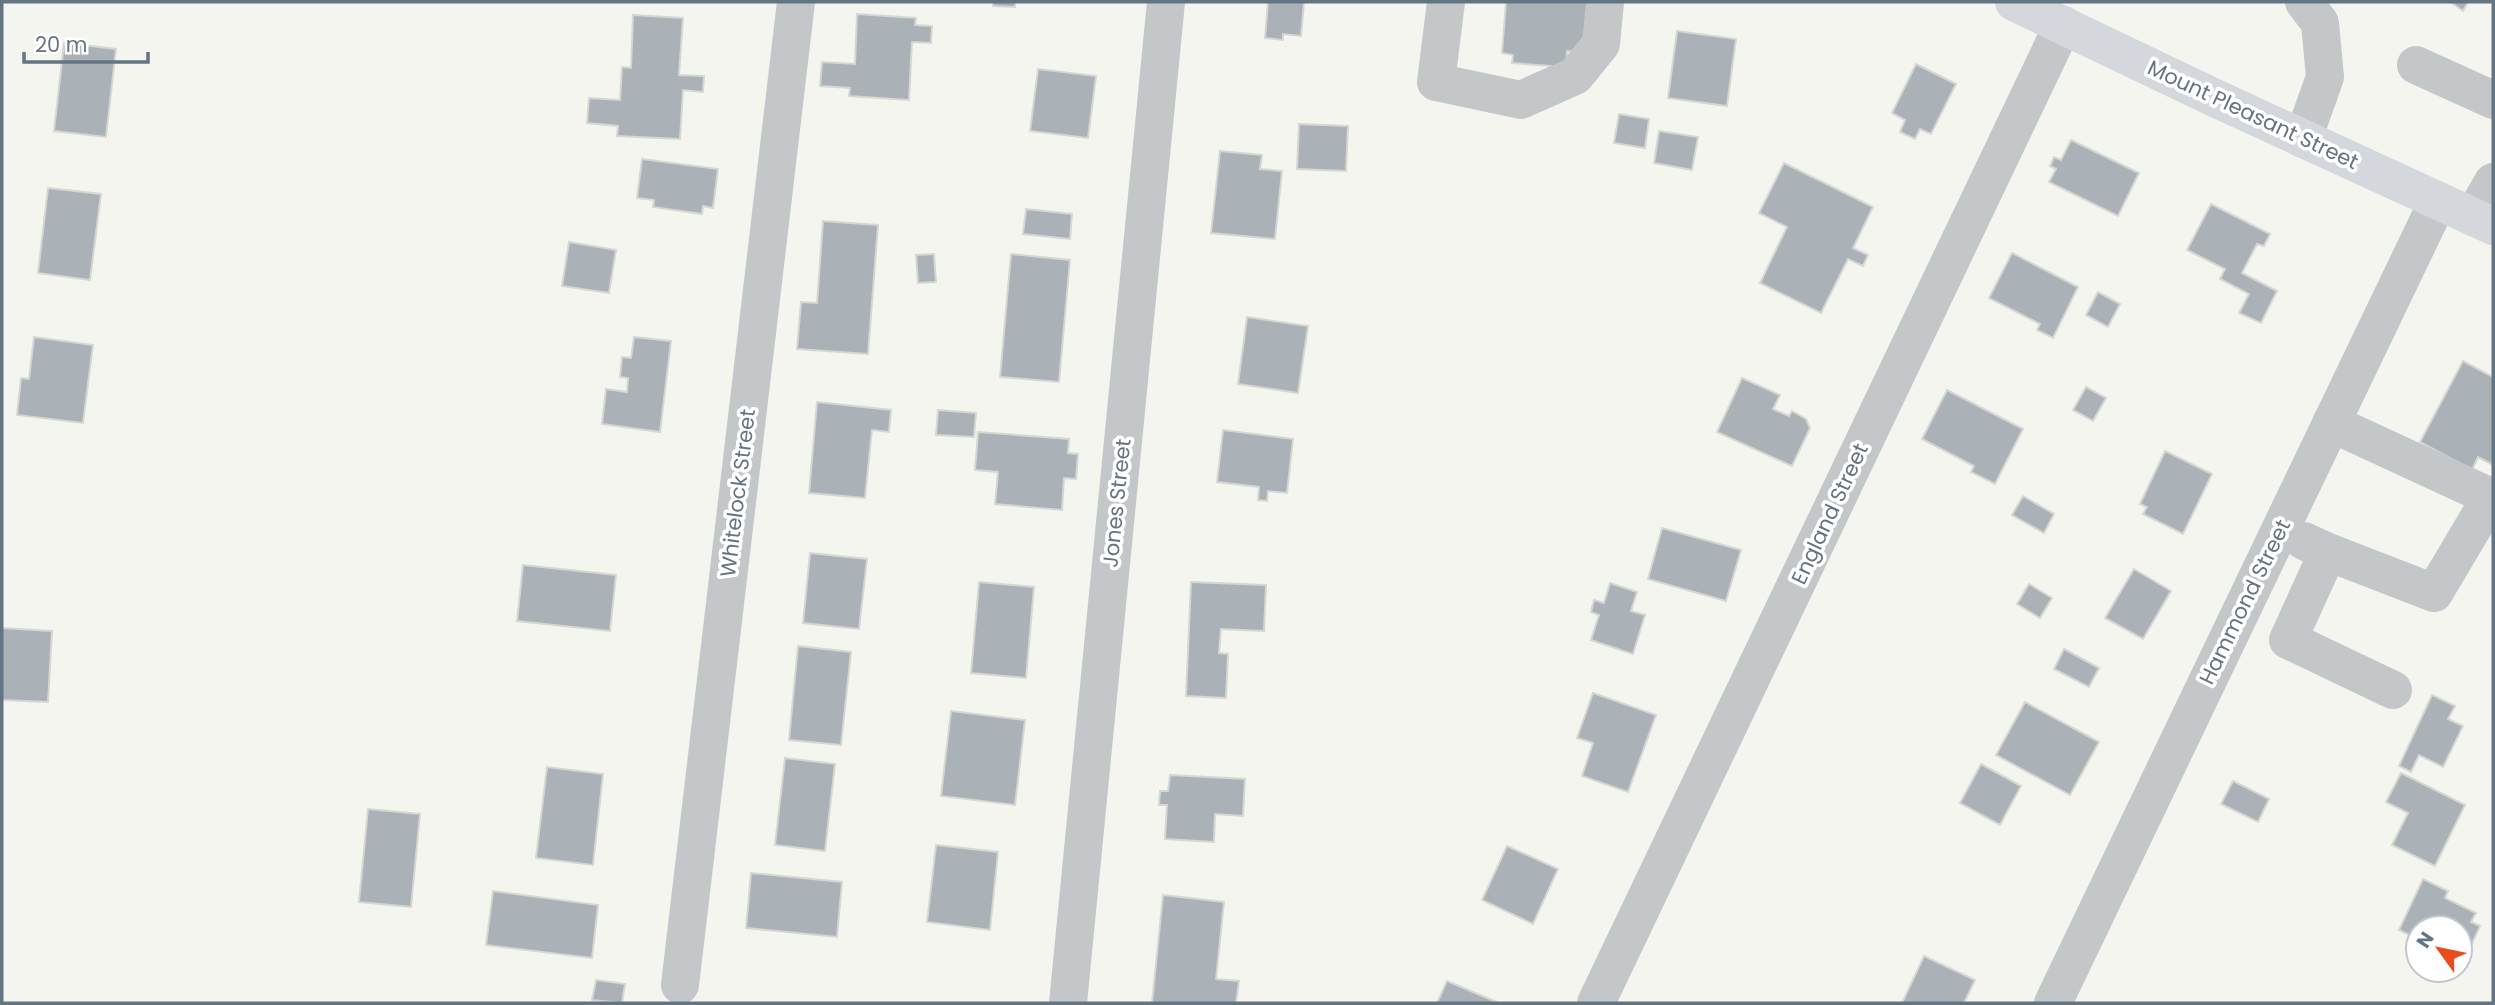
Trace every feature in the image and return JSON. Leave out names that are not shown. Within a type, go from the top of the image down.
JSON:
[{"type":"main road","name":"Mount Pleasant Street","points":[[2014,2],[2483,222]]},
{"type":"street","name":"Whitelock Street","points":[[680,985],[796,2]]},
{"type":"street","name":"Jones Street","points":[[1068,1003],[1166,2]]},
{"type":"street","points":[[1446,2],[1436,82],[1521,100],[1574,76],[1601,44],[1605,2]]},
{"type":"street","points":[[2303,139],[2325,77],[2320,23],[2304,2]]},
{"type":"street","name":"England Street","points":[[1597,1003],[2063,25]]},
{"type":"street","points":[[2416,65],[2493,100]]},
{"type":"street","points":[[2483,222],[2493,181]]},
{"type":"street","name":"Hammond Street","points":[[2053,1003],[2438,201]]},
{"type":"street","points":[[2280,531],[2434,593],[2491,496],[2332,423]]},
{"type":"street","points":[[2328,552],[2288,640],[2393,690]]},
{"type":"building","points":[[993,2],[1015,2],[1015,7],[993,6]]},
{"type":"building","points":[[1268,2],[1304,2],[1301,36],[1283,34],[1283,40],[1265,38]]},
{"type":"building","points":[[1506,2],[1589,2],[1585,52],[1567,51],[1566,67],[1512,63],[1513,55],[1502,53]]},
{"type":"building","points":[[2451,2],[2468,2],[2463,11]]},
{"type":"building","points":[[857,14],[916,18],[915,25],[932,26],[931,43],[912,42],[909,100],[849,96],[850,88],[820,86],[822,62],[855,64]]},
{"type":"building","points":[[633,15],[683,18],[679,75],[704,76],[703,92],[683,90],[680,139],[617,136],[618,126],[587,123],[589,98],[620,100],[622,67],[631,68]]},
{"type":"building","points":[[1677,31],[1736,39],[1727,106],[1668,98]]},
{"type":"building","points":[[64,43],[116,49],[106,137],[54,131]]},
{"type":"building","points":[[1916,64],[1956,84],[1931,134],[1920,129],[1915,139],[1900,132],[1905,120],[1892,113]]},
{"type":"building","points":[[1038,69],[1096,76],[1088,138],[1030,131]]},
{"type":"building","points":[[1619,114],[1649,119],[1645,148],[1614,143]]},
{"type":"building","points":[[1299,124],[1348,126],[1346,171],[1297,169]]},
{"type":"building","points":[[1659,131],[1698,137],[1692,170],[1654,163]]},
{"type":"building","points":[[2071,140],[2139,173],[2118,216],[2049,182],[2056,169],[2050,166],[2054,157],[2061,160]]},
{"type":"building","points":[[1220,151],[1262,155],[1260,169],[1282,171],[1275,239],[1211,233]]},
{"type":"building","points":[[642,159],[718,169],[713,208],[703,206],[702,214],[653,207],[654,200],[637,198]]},
{"type":"building","points":[[1784,163],[1873,207],[1853,248],[1868,255],[1863,266],[1848,259],[1821,313],[1760,283],[1787,227],[1759,213]]},
{"type":"building","points":[[48,188],[101,194],[90,280],[38,273]]},
{"type":"building","points":[[2211,204],[2270,234],[2264,246],[2257,244],[2242,273],[2277,291],[2261,323],[2239,313],[2249,294],[2220,279],[2225,269],[2187,250]]},
{"type":"building","points":[[1026,209],[1072,214],[1070,239],[1023,234]]},
{"type":"building","points":[[823,221],[878,225],[868,354],[797,349],[801,302],[817,303]]},
{"type":"building","points":[[569,242],[616,250],[609,293],[562,286]]},
{"type":"building","points":[[2012,253],[2078,287],[2053,338],[2037,330],[2040,324],[1989,298]]},
{"type":"building","points":[[934,254],[936,282],[918,283],[916,255]]},
{"type":"building","points":[[1011,254],[1070,260],[1059,382],[1000,377]]},
{"type":"building","points":[[2098,292],[2120,304],[2108,327],[2086,315]]},
{"type":"building","points":[[1247,317],[1308,326],[1298,393],[1238,384]]},
{"type":"building","points":[[34,337],[93,345],[83,423],[17,415],[21,378],[29,379]]},
{"type":"building","points":[[634,337],[671,341],[660,432],[602,424],[606,389],[627,392],[628,378],[620,377],[622,357],[631,358]]},
{"type":"building","points":[[2463,361],[2493,377],[2493,465],[2478,457],[2472,470],[2420,442]]},
{"type":"building","points":[[1742,378],[1780,395],[1773,409],[1789,416],[1792,411],[1806,419],[1810,428],[1792,466],[1717,432]]},
{"type":"building","points":[[2086,387],[2106,398],[2093,421],[2073,410]]},
{"type":"building","points":[[1947,390],[2023,429],[1995,484],[1971,472],[1974,466],[1922,439]]},
{"type":"building","points":[[817,402],[891,410],[889,432],[872,430],[865,498],[809,493]]},
{"type":"building","points":[[938,410],[976,413],[974,437],[936,435]]},
{"type":"building","points":[[1223,430],[1293,439],[1287,493],[1268,491],[1267,501],[1258,500],[1259,487],[1217,482]]},
{"type":"building","points":[[978,432],[1069,439],[1068,453],[1078,454],[1076,479],[1064,478],[1062,510],[995,504],[998,472],[975,470]]},
{"type":"building","points":[[2165,451],[2212,474],[2183,534],[2143,514],[2147,507],[2140,504]]},
{"type":"building","points":[[2023,496],[2054,514],[2044,533],[2012,515]]},
{"type":"building","points":[[1662,528],[1741,550],[1726,601],[1648,579]]},
{"type":"building","points":[[810,553],[867,559],[859,629],[803,623]]},
{"type":"building","points":[[523,565],[616,575],[610,631],[517,621]]},
{"type":"building","points":[[2134,569],[2171,591],[2143,639],[2105,618]]},
{"type":"building","points":[[979,582],[1034,587],[1026,678],[971,673]]},
{"type":"building","points":[[1191,582],[1266,585],[1264,631],[1221,629],[1219,653],[1228,654],[1226,698],[1186,696]]},
{"type":"building","points":[[1610,583],[1637,592],[1631,611],[1645,615],[1633,654],[1591,640],[1599,615],[1591,612],[1594,600],[1604,603]]},
{"type":"building","points":[[2029,584],[2052,598],[2040,618],[2017,604]]},
{"type":"building","points":[[2,628],[52,631],[48,702],[2,700]]},
{"type":"building","points":[[798,646],[851,652],[841,745],[789,740]]},
{"type":"building","points":[[2064,649],[2099,668],[2089,687],[2054,669]]},
{"type":"building","points":[[1593,693],[1656,715],[1628,792],[1582,776],[1593,743],[1577,738]]},
{"type":"building","points":[[2432,695],[2455,706],[2448,719],[2463,726],[2443,767],[2419,755],[2411,772],[2399,766]]},
{"type":"building","points":[[2025,702],[2099,742],[2070,795],[1996,755]]},
{"type":"building","points":[[951,711],[1025,720],[1015,805],[941,796]]},
{"type":"building","points":[[785,758],[835,764],[825,851],[775,845]]},
{"type":"building","points":[[1981,764],[2021,786],[2000,825],[1960,803]]},
{"type":"building","points":[[547,767],[603,774],[593,865],[536,858]]},
{"type":"building","points":[[2401,773],[2465,805],[2435,866],[2392,845],[2408,813],[2386,802]]},
{"type":"building","points":[[1170,775],[1245,779],[1243,816],[1215,814],[1214,842],[1165,839],[1167,805],[1159,805],[1160,791],[1168,791]]},
{"type":"building","points":[[2233,781],[2269,799],[2258,822],[2221,804]]},
{"type":"building","points":[[368,809],[420,814],[411,907],[359,902]]},
{"type":"building","points":[[936,845],[998,852],[990,930],[927,922]]},
{"type":"building","points":[[1507,846],[1558,869],[1533,924],[1482,900]]},
{"type":"building","points":[[751,873],[842,882],[837,937],[746,928]]},
{"type":"building","points":[[2423,879],[2448,891],[2445,898],[2476,913],[2474,917],[2474,914],[2407,914]]},
{"type":"building","points":[[493,891],[598,905],[592,958],[486,945]]},
{"type":"building","points":[[1163,895],[1224,902],[1216,979],[1239,981],[1236,1003],[1152,1003]]},
{"type":"building","points":[[2404,919],[2404,932],[2399,930]]},
{"type":"building","points":[[2474,923],[2480,926],[2474,939]]},
{"type":"building","points":[[1924,956],[1975,980],[1964,1003],[1902,1003]]},
{"type":"building","points":[[596,980],[625,984],[622,1003],[592,1000]]},
{"type":"building","points":[[1447,981],[1499,1003],[1437,1003]]}]
